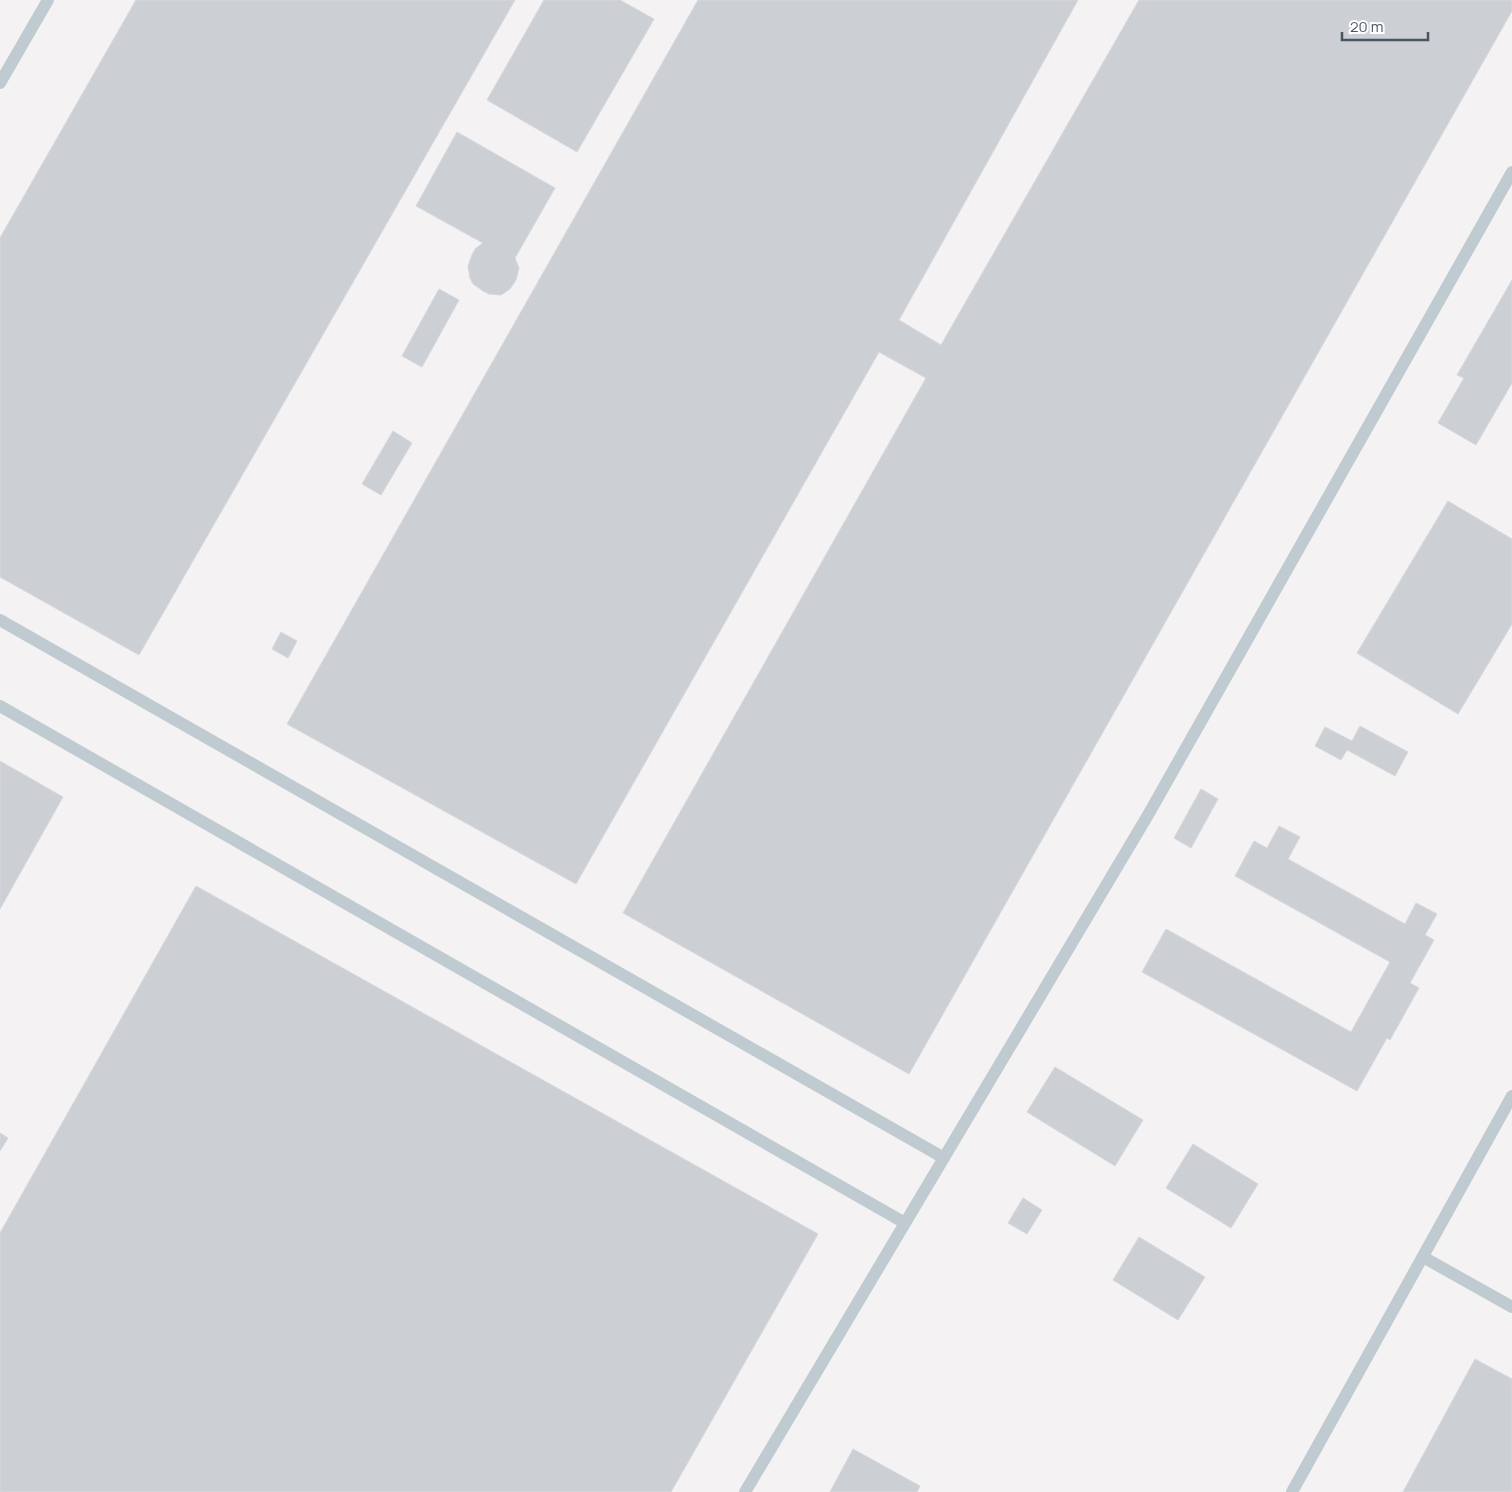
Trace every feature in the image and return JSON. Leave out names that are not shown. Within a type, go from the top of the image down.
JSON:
[{"type":"lane","points":[[0,83],[48,0]]},
{"type":"lane","points":[[745,1492],[1148,815],[1512,172]]},
{"type":"lane","points":[[0,620],[944,1158]]},
{"type":"lane","points":[[0,706],[905,1223]]},
{"type":"lane","points":[[1292,1492],[1512,1096]]},
{"type":"lane","points":[[1423,1257],[1512,1307]]},
{"type":"building","points":[[136,0],[515,0],[139,655],[0,577],[0,238]]},
{"type":"building","points":[[544,0],[620,0],[654,19],[577,152],[487,100]]},
{"type":"building","points":[[698,0],[1078,0],[899,320],[941,345],[1139,0],[1512,0],[1512,11],[909,1074],[623,913],[926,378],[879,352],[576,884],[287,724]]},
{"type":"building","points":[[457,132],[555,188],[515,258],[519,268],[516,280],[510,289],[501,295],[489,294],[483,291],[473,284],[470,278],[468,266],[472,255],[475,249],[483,243],[416,206]]},
{"type":"building","points":[[1512,280],[1512,383],[1476,445],[1438,423],[1464,378],[1457,375]]},
{"type":"building","points":[[439,289],[459,300],[422,367],[402,356]]},
{"type":"building","points":[[393,431],[412,443],[381,495],[362,484]]},
{"type":"building","points":[[1448,501],[1512,539],[1512,624],[1458,714],[1357,653]]},
{"type":"building","points":[[281,632],[297,641],[288,658],[272,649]]},
{"type":"building","points":[[1360,726],[1408,752],[1395,776],[1347,750],[1341,760],[1315,746],[1325,727],[1352,741]]},
{"type":"building","points":[[0,761],[63,797],[0,909]]},
{"type":"building","points":[[1201,789],[1218,799],[1191,848],[1174,838]]},
{"type":"building","points":[[1279,826],[1300,837],[1288,859],[1405,924],[1416,903],[1437,914],[1425,935],[1434,940],[1410,983],[1419,988],[1390,1040],[1387,1038],[1357,1091],[1142,972],[1166,929],[1351,1032],[1390,962],[1235,876],[1254,841],[1267,848]]},
{"type":"building","points":[[196,886],[818,1234],[671,1492],[0,1492],[0,1233]]},
{"type":"building","points":[[1055,1067],[1143,1120],[1115,1166],[1027,1112]]},
{"type":"building","points":[[0,1133],[8,1138],[0,1151]]},
{"type":"building","points":[[1193,1144],[1258,1184],[1231,1228],[1166,1188]]},
{"type":"building","points":[[1023,1198],[1042,1210],[1027,1234],[1008,1223]]},
{"type":"building","points":[[1139,1237],[1205,1277],[1178,1320],[1113,1280]]},
{"type":"building","points":[[1475,1359],[1512,1379],[1512,1492],[1403,1492]]},
{"type":"building","points":[[853,1449],[920,1486],[917,1492],[830,1492]]}]
